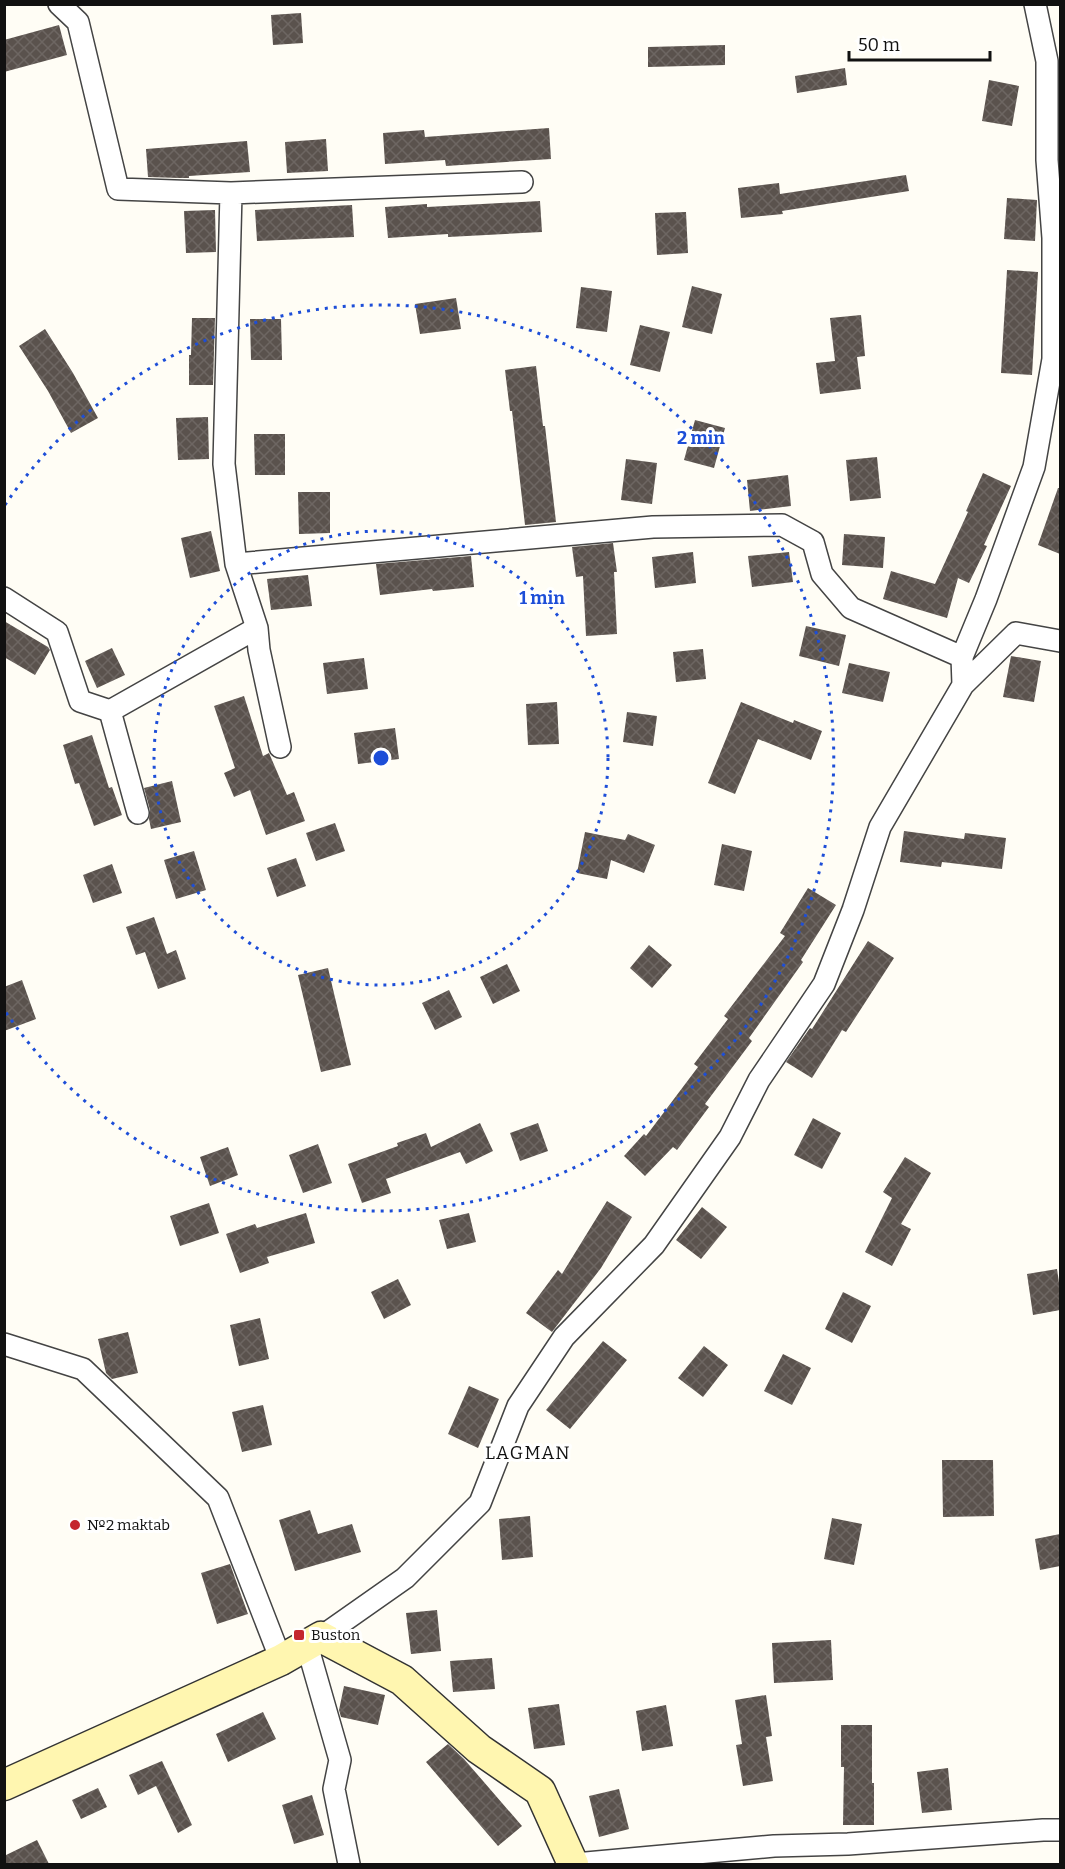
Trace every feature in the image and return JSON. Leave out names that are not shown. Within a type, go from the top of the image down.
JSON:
[{"type":"street","points":[[59,4],[78,22],[118,189],[231,192],[522,182]]},
{"type":"street","points":[[963,685],[962,657],[986,599],[1034,466],[1053,359],[1053,238],[1047,160],[1047,61],[1035,4]]},
{"type":"street","points":[[231,192],[224,464],[236,564],[256,628],[280,747]]},
{"type":"street","points":[[236,564],[653,527],[782,525],[813,542],[822,574],[851,608],[962,657]]},
{"type":"street","points":[[4,598],[57,632],[80,701],[110,711],[256,628]]},
{"type":"street","points":[[4,1785],[281,1660],[314,1641],[405,1578],[480,1503],[518,1406],[564,1337],[654,1245],[730,1137],[759,1080],[824,984],[880,826],[963,685],[1016,633],[1060,641]]},
{"type":"street","points":[[110,711],[138,813]]},
{"type":"street","points":[[4,1344],[82,1369],[218,1498],[281,1660]]},
{"type":"street","points":[[314,1641],[340,1760],[334,1789],[349,1864]]},
{"type":"street","points":[[314,1641],[402,1680],[479,1749],[540,1791],[574,1864],[774,1845],[848,1844],[1060,1830]]},
{"type":"building","points":[[301,13],[303,43],[273,45],[271,15]]},
{"type":"building","points":[[59,25],[67,55],[4,72],[4,40]]},
{"type":"building","points":[[725,45],[725,65],[648,67],[648,47]]},
{"type":"building","points":[[845,68],[847,85],[797,93],[795,76]]},
{"type":"building","points":[[989,80],[1019,86],[1012,126],[982,121]]},
{"type":"building","points":[[549,128],[551,159],[446,166],[445,160],[385,164],[383,133],[424,130],[425,137]]},
{"type":"building","points":[[326,139],[328,171],[287,173],[285,142]]},
{"type":"building","points":[[247,141],[250,172],[189,176],[189,178],[148,177],[146,149]]},
{"type":"building","points":[[906,175],[909,191],[782,211],[783,214],[741,218],[738,188],[779,183],[780,194]]},
{"type":"building","points":[[1007,198],[1037,200],[1035,241],[1004,239]]},
{"type":"building","points":[[540,201],[542,232],[388,238],[385,207]]},
{"type":"building","points":[[352,205],[354,237],[257,241],[255,210]]},
{"type":"building","points":[[215,210],[216,252],[186,253],[184,211]]},
{"type":"building","points":[[686,212],[688,253],[657,255],[655,213]]},
{"type":"building","points":[[1007,270],[1038,272],[1032,375],[1001,373]]},
{"type":"building","points":[[692,286],[722,294],[712,334],[682,327]]},
{"type":"building","points":[[581,287],[612,291],[607,332],[576,328]]},
{"type":"building","points":[[456,298],[461,329],[420,334],[415,304]]},
{"type":"building","points":[[861,315],[865,356],[857,357],[861,389],[820,394],[816,363],[835,361],[830,318]]},
{"type":"building","points":[[192,318],[215,318],[213,385],[189,385]]},
{"type":"building","points":[[250,319],[281,319],[282,360],[251,360]]},
{"type":"building","points":[[640,325],[670,332],[660,372],[630,365]]},
{"type":"building","points":[[45,329],[98,418],[71,433],[48,391],[19,346]]},
{"type":"building","points":[[536,366],[556,522],[525,525],[505,370]]},
{"type":"building","points":[[208,417],[209,459],[178,460],[176,418]]},
{"type":"building","points":[[695,420],[725,428],[714,468],[684,460]]},
{"type":"building","points":[[254,434],[285,434],[285,475],[255,475]]},
{"type":"building","points":[[877,457],[881,498],[850,501],[846,460]]},
{"type":"building","points":[[626,459],[657,463],[652,504],[621,500]]},
{"type":"building","points":[[983,473],[1011,486],[984,545],[987,546],[969,583],[958,578],[947,618],[883,599],[891,571],[935,584]]},
{"type":"building","points":[[788,475],[791,506],[750,511],[747,480]]},
{"type":"building","points":[[1058,488],[1060,488],[1060,554],[1038,545]]},
{"type":"building","points":[[298,492],[330,492],[330,533],[299,534]]},
{"type":"building","points":[[211,531],[220,571],[190,578],[181,538]]},
{"type":"building","points":[[844,534],[885,537],[883,568],[842,565]]},
{"type":"building","points":[[613,543],[617,572],[614,572],[617,634],[586,636],[583,576],[576,577],[572,547]]},
{"type":"building","points":[[693,552],[696,583],[655,588],[652,557]]},
{"type":"building","points":[[789,552],[793,582],[752,587],[748,556]]},
{"type":"building","points":[[471,556],[474,587],[380,595],[376,564]]},
{"type":"building","points":[[308,575],[312,606],[271,610],[267,579]]},
{"type":"building","points":[[4,621],[50,650],[35,675],[4,657]]},
{"type":"building","points":[[806,626],[846,635],[839,666],[799,656]]},
{"type":"building","points":[[112,648],[125,675],[97,688],[85,661]]},
{"type":"building","points":[[703,649],[706,679],[676,682],[673,652]]},
{"type":"building","points":[[1011,656],[1041,661],[1034,702],[1003,697]]},
{"type":"building","points":[[364,658],[368,689],[327,694],[323,663]]},
{"type":"building","points":[[849,663],[890,672],[883,702],[842,693]]},
{"type":"building","points":[[244,696],[263,756],[269,753],[287,795],[294,792],[305,821],[266,835],[250,790],[234,797],[224,773],[235,768],[214,706]]},
{"type":"building","points":[[557,702],[559,744],[528,745],[526,704]]},
{"type":"building","points":[[741,702],[793,723],[794,720],[822,731],[811,760],[758,739],[735,794],[708,783]]},
{"type":"building","points":[[627,712],[657,716],[653,746],[623,742]]},
{"type":"building","points":[[395,728],[399,759],[358,764],[354,733]]},
{"type":"building","points":[[92,735],[109,788],[112,787],[122,815],[94,826],[79,783],[75,784],[63,745]]},
{"type":"building","points":[[172,781],[181,822],[151,829],[150,810],[144,788]]},
{"type":"building","points":[[335,823],[345,851],[316,861],[306,833]]},
{"type":"building","points":[[904,831],[964,839],[965,833],[1006,838],[1002,869],[942,862],[941,867],[900,862]]},
{"type":"building","points":[[585,832],[625,840],[628,834],[655,845],[644,873],[611,860],[607,879],[577,873]]},
{"type":"building","points":[[722,844],[752,851],[744,891],[714,885]]},
{"type":"building","points":[[194,851],[206,890],[176,899],[164,860]]},
{"type":"building","points":[[296,858],[306,886],[277,897],[267,868]]},
{"type":"building","points":[[112,864],[122,893],[93,903],[83,875]]},
{"type":"building","points":[[808,888],[836,905],[801,960],[803,962],[749,1038],[752,1041],[705,1104],[709,1107],[677,1150],[673,1147],[645,1176],[624,1156],[644,1134],[646,1136],[698,1067],[694,1064],[728,1019],[724,1016],[785,936],[780,933]]},
{"type":"building","points":[[154,917],[167,954],[176,950],[186,979],[158,989],[145,952],[136,955],[126,927]]},
{"type":"building","points":[[868,941],[894,958],[846,1032],[842,1030],[812,1078],[786,1062],[810,1028],[812,1029]]},
{"type":"building","points":[[649,945],[672,965],[652,988],[630,968]]},
{"type":"building","points":[[507,964],[520,991],[493,1004],[480,977]]},
{"type":"building","points":[[328,968],[351,1065],[321,1072],[298,975]]},
{"type":"building","points":[[22,980],[36,1019],[4,1031],[4,987]]},
{"type":"building","points":[[449,990],[462,1017],[435,1030],[422,1003]]},
{"type":"building","points":[[813,1118],[841,1133],[822,1169],[794,1155]]},
{"type":"building","points":[[480,1123],[493,1151],[466,1164],[460,1152],[386,1179],[391,1193],[362,1203],[348,1164],[426,1133],[431,1147]]},
{"type":"building","points":[[538,1123],[548,1151],[520,1161],[510,1133]]},
{"type":"building","points":[[318,1144],[332,1183],[303,1193],[289,1155]]},
{"type":"building","points":[[228,1147],[238,1175],[210,1186],[200,1157]]},
{"type":"building","points":[[905,1157],[931,1173],[901,1224],[911,1229],[892,1266],[865,1252],[892,1198],[883,1192]]},
{"type":"building","points":[[607,1201],[632,1217],[601,1268],[552,1332],[526,1313],[558,1270],[562,1274]]},
{"type":"building","points":[[209,1203],[219,1233],[180,1246],[170,1216]]},
{"type":"building","points":[[702,1207],[727,1227],[701,1259],[676,1240]]},
{"type":"building","points":[[306,1213],[315,1243],[267,1257],[269,1263],[240,1273],[226,1234],[255,1224],[257,1228]]},
{"type":"building","points":[[469,1213],[476,1242],[447,1249],[439,1220]]},
{"type":"building","points":[[1057,1269],[1060,1310],[1033,1315],[1027,1274]]},
{"type":"building","points":[[398,1279],[411,1305],[384,1319],[371,1292]]},
{"type":"building","points":[[843,1292],[871,1306],[852,1343],[825,1329]]},
{"type":"building","points":[[260,1318],[269,1359],[239,1366],[230,1325]]},
{"type":"building","points":[[128,1332],[138,1373],[112,1379],[106,1373],[98,1339]]},
{"type":"building","points":[[603,1341],[627,1360],[570,1429],[546,1410]]},
{"type":"building","points":[[704,1346],[728,1365],[703,1397],[678,1378]]},
{"type":"building","points":[[783,1354],[811,1368],[792,1405],[764,1391]]},
{"type":"building","points":[[469,1386],[499,1399],[478,1448],[448,1434]]},
{"type":"building","points":[[263,1405],[272,1445],[242,1452],[232,1412]]},
{"type":"building","points":[[942,1460],[993,1460],[994,1516],[943,1517]]},
{"type":"building","points":[[310,1510],[318,1534],[352,1524],[361,1552],[295,1571],[279,1520]]},
{"type":"building","points":[[530,1516],[533,1557],[502,1560],[499,1519]]},
{"type":"building","points":[[832,1518],[862,1524],[854,1565],[824,1559]]},
{"type":"building","points":[[1060,1534],[1060,1566],[1040,1570],[1035,1539]]},
{"type":"building","points":[[230,1564],[248,1614],[217,1624],[201,1573]]},
{"type":"building","points":[[437,1610],[441,1651],[411,1654],[406,1613]]},
{"type":"building","points":[[831,1640],[833,1680],[774,1683],[772,1643]]},
{"type":"building","points":[[492,1658],[495,1689],[453,1692],[450,1661]]},
{"type":"building","points":[[344,1686],[385,1695],[378,1725],[341,1717],[339,1710]]},
{"type":"building","points":[[766,1695],[772,1736],[766,1737],[773,1781],[743,1786],[736,1745],[742,1744],[735,1700]]},
{"type":"building","points":[[559,1704],[565,1745],[534,1749],[528,1708]]},
{"type":"building","points":[[666,1705],[673,1746],[642,1751],[636,1711]]},
{"type":"building","points":[[263,1712],[276,1739],[228,1762],[216,1734]]},
{"type":"building","points":[[841,1725],[872,1725],[874,1825],[843,1825],[844,1767],[841,1767]]},
{"type":"building","points":[[448,1744],[464,1759],[522,1826],[498,1846],[426,1762]]},
{"type":"building","points":[[162,1761],[192,1825],[178,1833],[156,1786],[138,1795],[129,1775]]},
{"type":"building","points":[[948,1768],[952,1810],[922,1813],[917,1772]]},
{"type":"building","points":[[98,1788],[107,1807],[81,1819],[72,1800]]},
{"type":"building","points":[[619,1789],[629,1829],[599,1837],[589,1796]]},
{"type":"building","points":[[312,1795],[324,1835],[294,1844],[282,1805]]},
{"type":"building","points":[[37,1840],[49,1864],[4,1864],[4,1856]]},
{"type":"place","name":"№2 maktab","points":[[75,1525]]},
{"type":"place","name":"Buston","points":[[299,1635]]},
{"type":"district","name":"LAGMAN","points":[[528,1453]]}]
